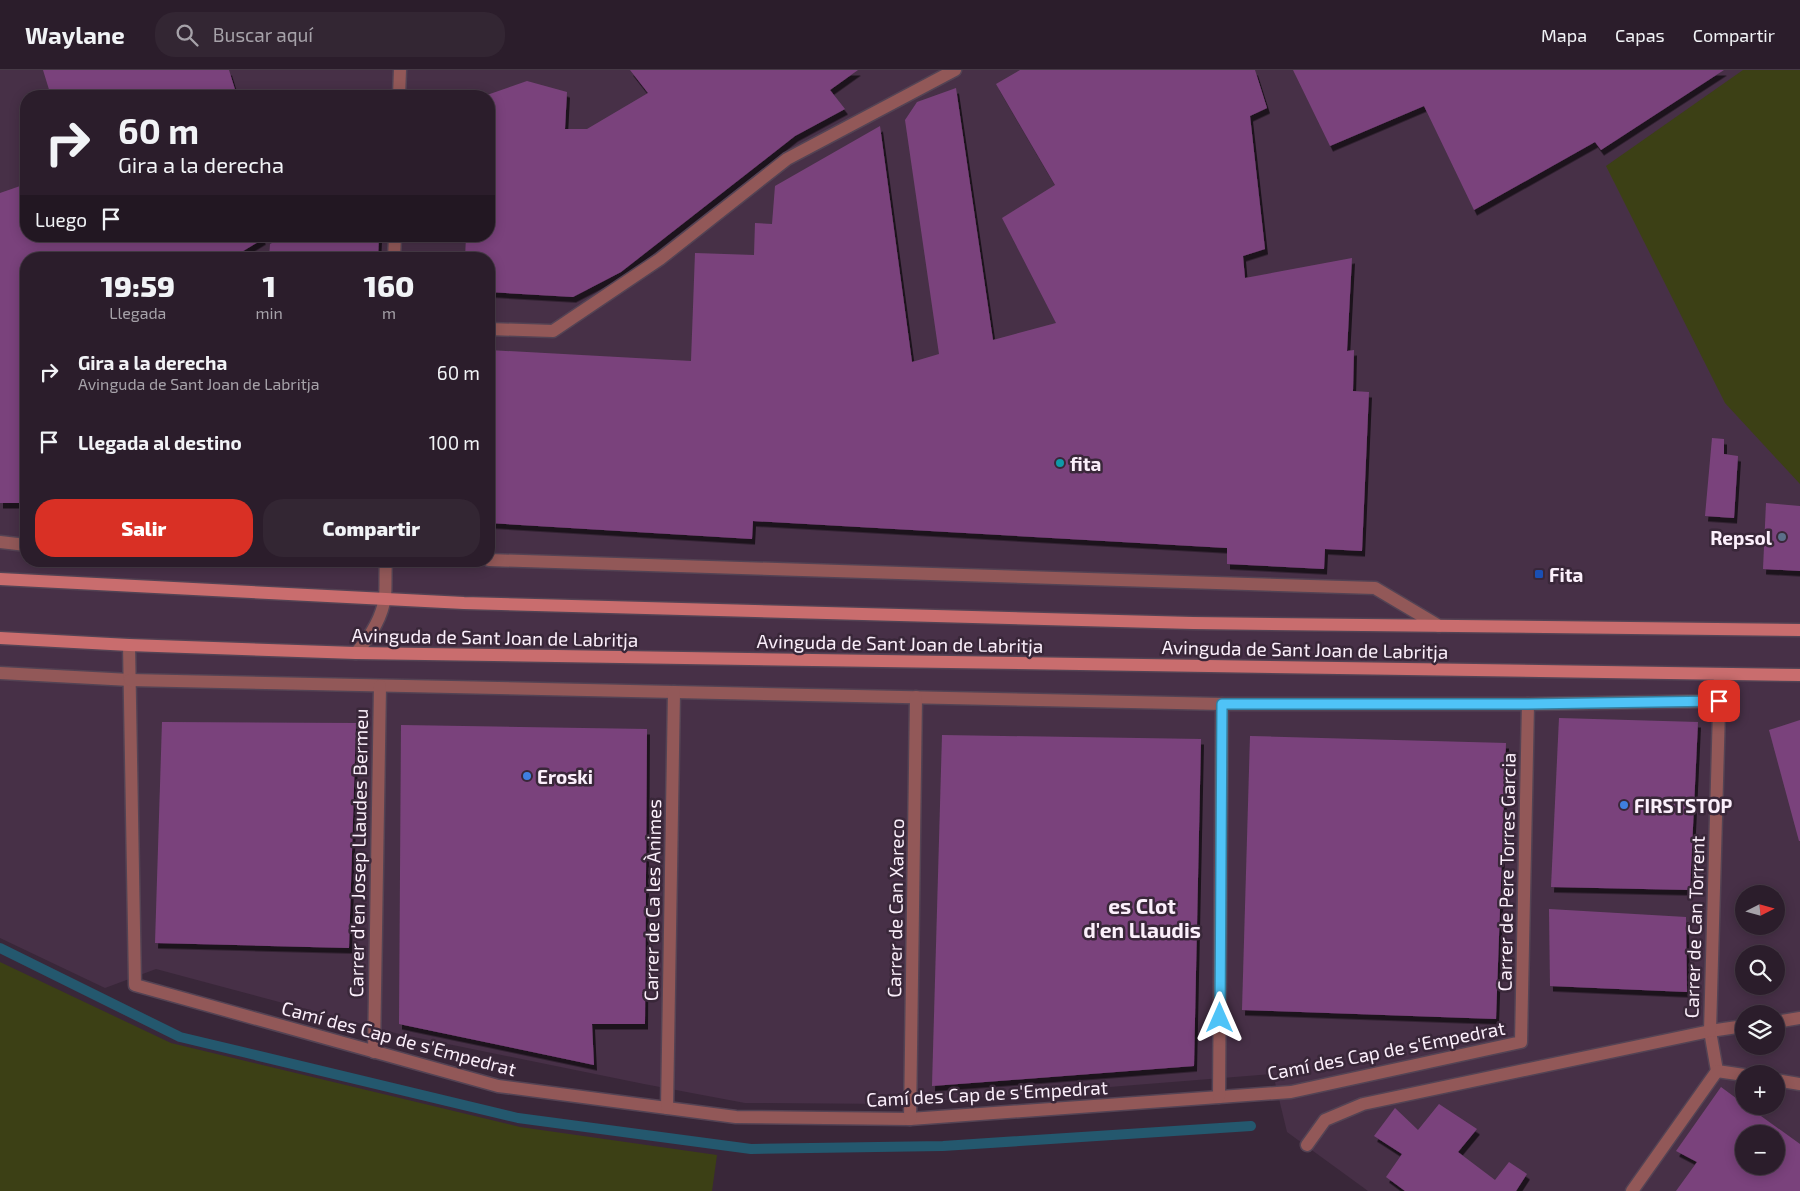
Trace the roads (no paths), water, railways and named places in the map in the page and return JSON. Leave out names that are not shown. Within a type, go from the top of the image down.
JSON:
[{"type":"main road","name":"Avinguda de Sant Joan de Labritja","points":[[0,579],[474,603],[1193,623],[1800,630]]},
{"type":"main road","name":"Avinguda de Sant Joan de Labritja","points":[[0,638],[129,645],[356,653],[1800,675]]},
{"type":"street","points":[[399,90],[400,70]]},
{"type":"street","points":[[495,329],[553,332],[660,259],[787,159],[955,70]]},
{"type":"street","points":[[0,542],[20,544]]},
{"type":"street","name":"Avinguda de Sant Joan de Labritja","points":[[495,560],[1375,588],[1439,626]]},
{"type":"street","points":[[356,653],[368,639],[377,622],[385,599],[386,567]]},
{"type":"street","points":[[129,645],[130,680]]},
{"type":"street","points":[[0,673],[130,680],[1222,704],[1528,704],[1719,701]]},
{"type":"street","name":"Carrer de Can Torrent","points":[[1717,1070],[1710,1031],[1720,674]]},
{"type":"street","name":"Camí des Cap de s'Empedrat","points":[[130,680],[135,985],[498,1086],[736,1117],[910,1119],[1291,1092],[1521,1042]]},
{"type":"street","name":"Carrer d'en Josep Llaudes Bermeu","points":[[374,1052],[380,686]]},
{"type":"street","name":"Carrer de Ca les Ànimes","points":[[668,1108],[674,692]]},
{"type":"street","name":"Carrer de Can Xareco","points":[[910,1119],[916,697]]},
{"type":"street","points":[[1219,1097],[1222,704]]},
{"type":"street","name":"Carrer de Pere Torres Garcia","points":[[1521,1042],[1528,704]]},
{"type":"street","points":[[1785,1020],[1800,1018]]},
{"type":"street","points":[[1307,1146],[1325,1120],[1363,1104],[1735,1027]]},
{"type":"street","points":[[1632,1191],[1717,1070],[1735,1073]]},
{"type":"street","points":[[1785,1082],[1800,1084]]},
{"type":"waterway","points":[[0,948],[180,1037],[518,1118],[751,1149],[943,1146],[1251,1126]]},
{"type":"place","name":"fita","points":[[1060,463]]},
{"type":"place","name":"Repsol","points":[[1782,537]]},
{"type":"place","name":"Fita","points":[[1539,574]]},
{"type":"place","name":"Eroski","points":[[527,776]]},
{"type":"place","name":"FIRSTSTOP","points":[[1624,805]]},
{"type":"district","name":"es Clot d'en Llaudis","points":[[1142,917]]}]
